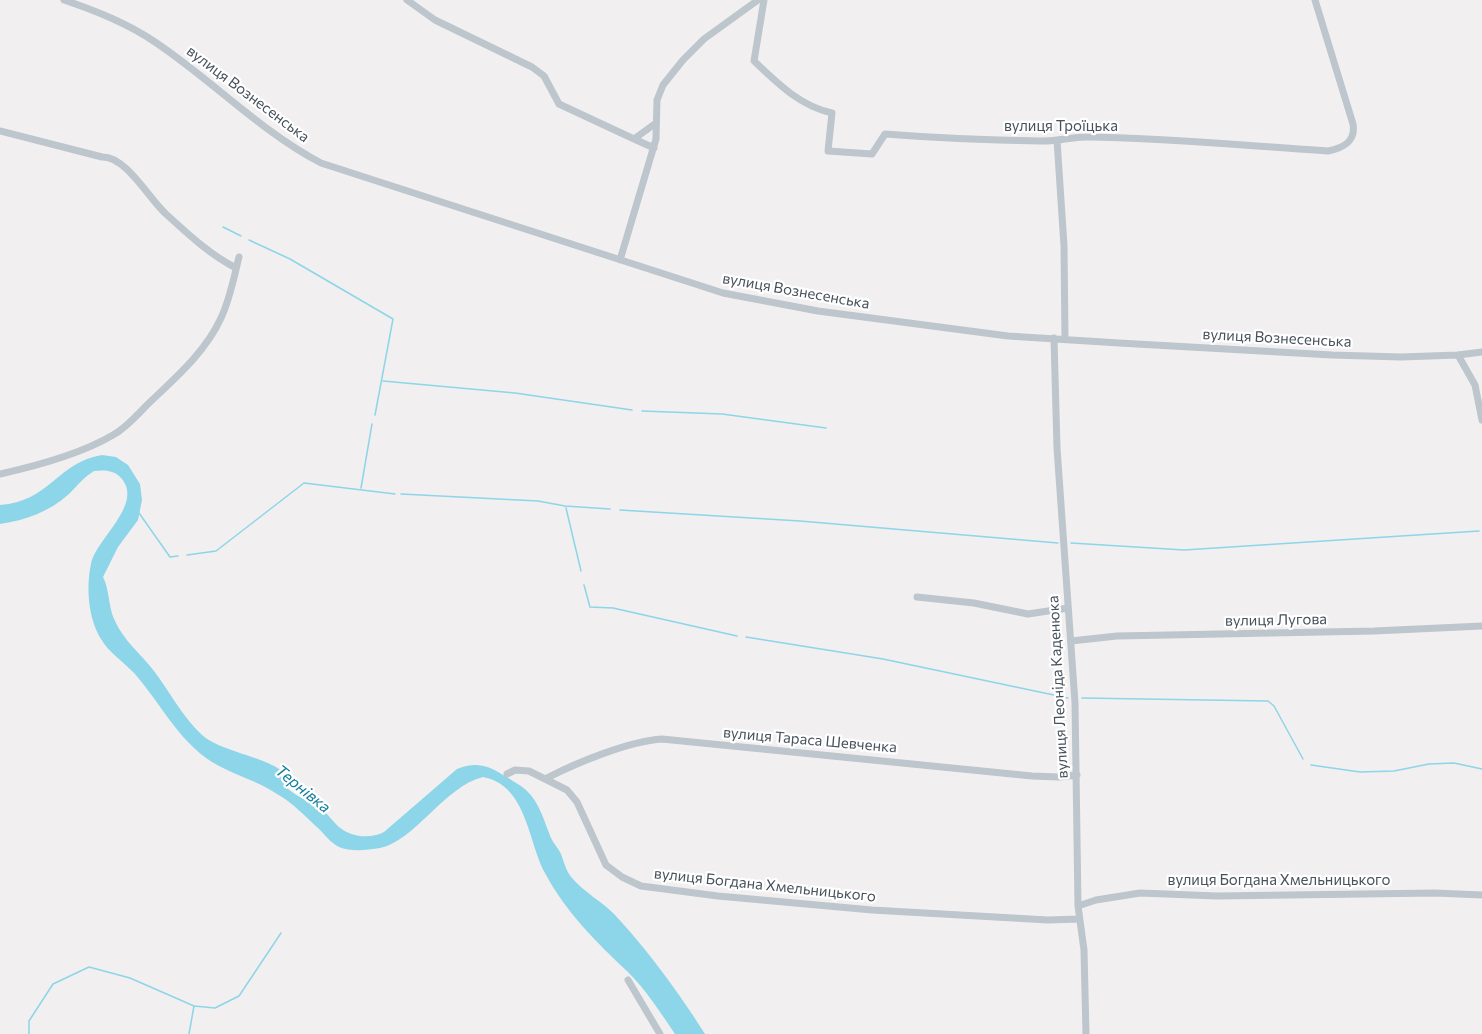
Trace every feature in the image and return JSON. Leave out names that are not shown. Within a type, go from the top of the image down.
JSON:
[{"type":"street","name":"вулиця Вознесенська","points":[[64,0],[116,19],[154,41],[279,136],[321,163],[723,293],[818,311],[1008,336],[1332,355],[1401,357],[1482,352]]},
{"type":"street","points":[[406,0],[435,20],[532,67],[544,76],[555,99],[565,109],[654,148]]},
{"type":"street","points":[[620,260],[654,148],[660,92],[673,71],[704,39],[758,0]]},
{"type":"street","name":"вулиця Троїцька","points":[[765,0],[754,61],[798,99],[832,113],[828,151],[872,154],[885,134],[982,141],[1058,140],[1085,137],[1206,142],[1328,151],[1341,148],[1351,139],[1354,131],[1353,124],[1314,0]]},
{"type":"street","points":[[634,140],[656,123]]},
{"type":"street","points":[[0,131],[116,160],[165,213],[215,257],[236,268]]},
{"type":"street","points":[[1058,140],[1064,246],[1065,338]]},
{"type":"street","points":[[0,474],[64,455],[113,435],[126,425],[181,372],[206,344],[223,313],[239,257]]},
{"type":"street","name":"вулиця Леоніда Каденюка","points":[[1054,338],[1057,448],[1071,641],[1077,775],[1078,906],[1084,950],[1086,1034]]},
{"type":"street","points":[[1458,355],[1475,385],[1482,420]]},
{"type":"street","points":[[917,597],[974,603],[1028,614],[1068,608]]},
{"type":"street","name":"вулиця Лугова","points":[[1071,641],[1117,636],[1374,631],[1482,626]]},
{"type":"street","name":"вулиця Тараса Шевченка","points":[[547,778],[638,742],[662,739],[1032,776],[1077,775]]},
{"type":"street","name":"вулиця Богдана Хмельницького","points":[[507,774],[515,770],[524,770],[547,778],[567,790],[577,802],[606,865],[641,886],[717,897],[872,910],[1037,919],[1079,919]]},
{"type":"street","name":"вулиця Богдана Хмельницького","points":[[1078,906],[1096,900],[1140,893],[1217,896],[1435,893],[1482,895]]},
{"type":"street","points":[[628,980],[660,1034]]},
{"type":"water","points":[[102,455],[116,457],[128,465],[140,484],[142,500],[138,520],[118,547],[103,577],[113,616],[123,635],[154,671],[182,712],[201,734],[222,747],[275,766],[288,780],[288,789],[322,809],[340,828],[358,836],[372,836],[384,832],[457,769],[475,765],[486,766],[497,771],[531,795],[570,875],[614,914],[638,941],[674,987],[705,1034],[675,1034],[641,986],[593,938],[572,913],[545,873],[517,803],[509,791],[498,782],[483,777],[469,782],[406,835],[393,843],[375,849],[349,850],[333,843],[283,798],[212,762],[189,743],[135,674],[104,644],[93,622],[89,592],[91,564],[123,511],[127,500],[127,489],[122,479],[113,472],[94,471],[69,494],[45,510],[19,520],[0,524],[0,505],[30,497],[74,465]]},
{"type":"waterway","points":[[223,227],[241,236]]},
{"type":"waterway","points":[[249,240],[290,259],[393,319],[375,415]]},
{"type":"waterway","points":[[383,381],[515,393],[632,410]]},
{"type":"waterway","points":[[642,411],[722,414],[826,428]]},
{"type":"waterway","points":[[361,488],[372,424]]},
{"type":"waterway","points":[[187,555],[216,551],[304,483],[395,494]]},
{"type":"waterway","points":[[401,494],[538,501],[565,506],[610,509]]},
{"type":"waterway","points":[[566,508],[581,571]]},
{"type":"waterway","points":[[620,510],[800,521],[1058,543]]},
{"type":"waterway","points":[[139,513],[170,557],[178,556]]},
{"type":"waterway","points":[[1071,543],[1184,550],[1479,531]]},
{"type":"waterway","points":[[584,585],[590,607],[613,608],[737,636]]},
{"type":"waterway","points":[[746,637],[883,659],[1068,698]]},
{"type":"waterway","points":[[1082,698],[1268,701],[1274,706],[1303,759]]},
{"type":"waterway","points":[[1311,765],[1360,772],[1394,771],[1429,764],[1454,763],[1482,769]]},
{"type":"waterway","points":[[29,1034],[29,1021],[53,984],[89,967],[130,978],[194,1006],[215,1008],[239,996],[281,933]]},
{"type":"waterway","points":[[189,1034],[194,1006]]},
{"type":"water label","name":"Тернівка","points":[[303,789]]}]
